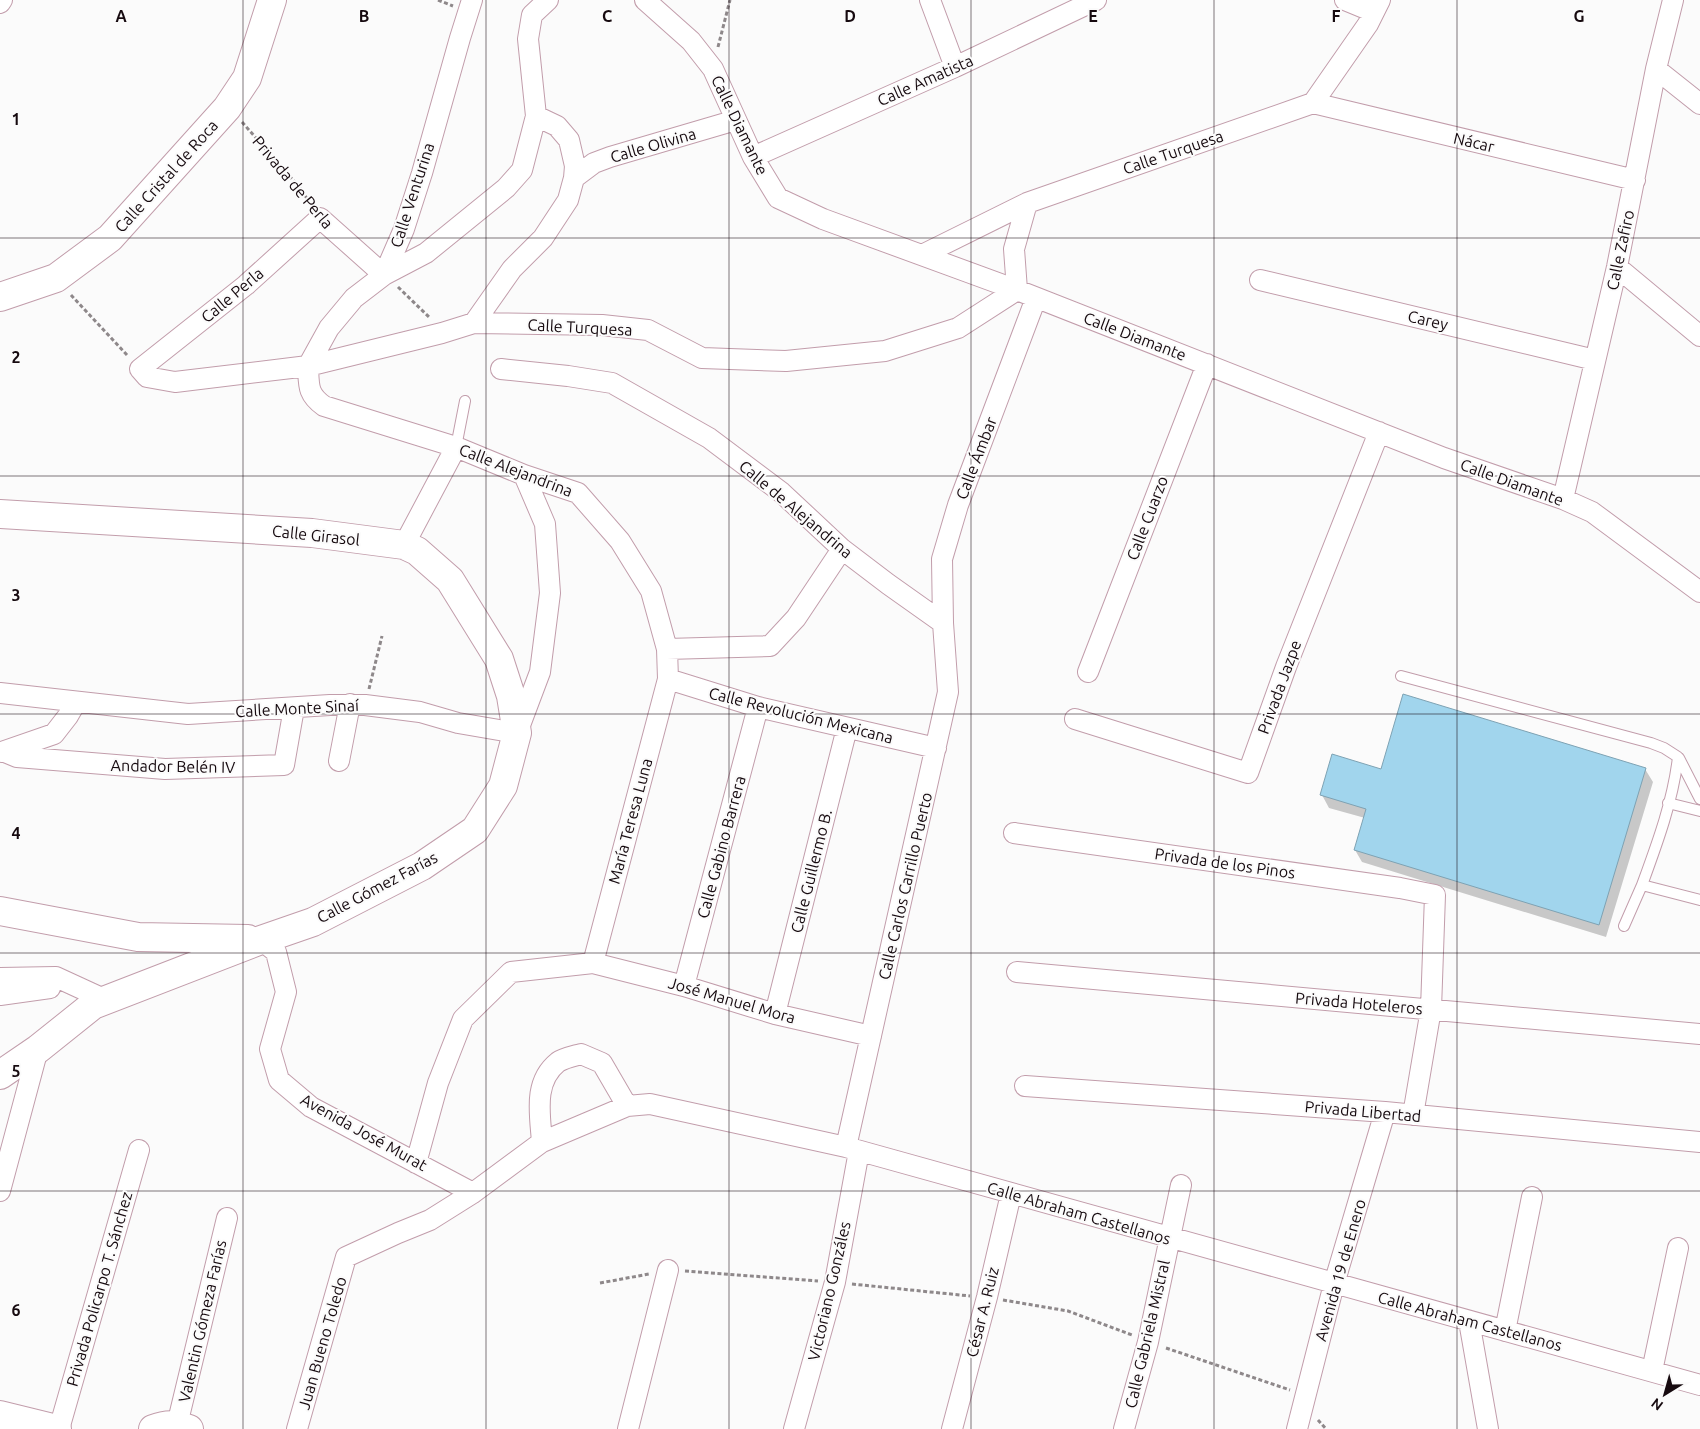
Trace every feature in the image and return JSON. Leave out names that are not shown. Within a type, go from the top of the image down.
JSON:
[{"type":"street","name":"Calle Cristal de Roca","points":[[0,297],[56,278],[110,238],[227,108],[247,78],[272,0]]},
{"type":"street","name":"Calle Venturina","points":[[308,366],[329,328],[354,298],[384,275],[404,229],[416,192],[472,0]]},
{"type":"street","points":[[384,275],[426,253],[506,188],[522,170],[536,116],[528,39],[532,15],[548,0]]},
{"type":"street","name":"Calle Diamante","points":[[645,0],[691,41],[713,69],[753,157],[778,198],[823,219],[1017,290],[1444,458],[1563,499],[1592,512],[1700,592]]},
{"type":"street","points":[[930,0],[955,67]]},
{"type":"street","name":"Calle Amatista","points":[[753,157],[955,67],[1096,0]]},
{"type":"street","points":[[1313,103],[1368,24],[1377,6],[1345,0]]},
{"type":"street","name":"Calle Zafiro","points":[[1563,499],[1617,267],[1656,69],[1673,0]]},
{"type":"street","points":[[1656,69],[1700,104]]},
{"type":"street","name":"Nácar","points":[[1313,103],[1635,180]]},
{"type":"street","name":"Calle Turquesa","points":[[922,255],[1027,203],[1313,103]]},
{"type":"street","points":[[474,323],[512,270],[543,238],[568,200],[575,166],[569,140],[557,126],[536,116]]},
{"type":"street","name":"Calle Olivina","points":[[574,178],[594,163],[610,157],[736,120]]},
{"type":"street","points":[[1017,290],[1014,249],[1027,203]]},
{"type":"street","name":"Privada de Perla","points":[[320,218],[384,275]]},
{"type":"street","name":"Calle Perla","points":[[140,369],[246,285],[320,218]]},
{"type":"street","points":[[1617,267],[1700,336]]},
{"type":"street","name":"Carey","points":[[1260,280],[1595,360]]},
{"type":"street","name":"Calle Turquesa","points":[[140,369],[147,377],[175,382],[308,366],[442,333],[474,323],[602,325],[648,330],[702,358],[786,361],[885,351],[958,328],[1017,290]]},
{"type":"street","name":"Calle Ámbar","points":[[943,623],[942,559],[958,505],[1036,298]]},
{"type":"street","name":"Calle Cuarzo","points":[[1088,672],[1206,364]]},
{"type":"street","name":"Calle Alejandrina","points":[[308,366],[310,392],[316,401],[324,406],[456,447],[524,475],[578,493],[620,541],[651,591],[667,649],[668,679]]},
{"type":"street","name":"Calle de Alejandrina","points":[[501,369],[612,383],[710,438],[781,492],[842,549],[943,623]]},
{"type":"street","name":"Privada Jazpe","points":[[1076,719],[1248,773],[1286,667],[1379,432]]},
{"type":"street","points":[[404,545],[456,447]]},
{"type":"street","name":"Calle Gómez Farías","points":[[0,1075],[100,1002],[260,940],[313,922],[422,866],[475,830],[503,786],[517,733],[540,672],[550,594],[545,524],[524,475]]},
{"type":"street","name":"Calle Girasol","points":[[0,514],[312,533],[404,545],[417,551],[450,580],[499,659],[510,696],[517,733]]},
{"type":"street","points":[[667,649],[770,646],[796,618],[842,549]]},
{"type":"street","name":"Calle Carlos Carrillo Puerto","points":[[853,1149],[871,1036],[948,692],[943,623]]},
{"type":"street","name":"Calle Revolución Mexicana","points":[[668,679],[758,707],[936,748]]},
{"type":"street","name":"María Teresa Luna","points":[[593,963],[668,679]]},
{"type":"street","name":"Calle Monte Sinaí","points":[[0,693],[188,714],[358,704],[420,712],[458,723],[517,733]]},
{"type":"street","points":[[2,752],[54,734],[76,702]]},
{"type":"street","points":[[339,761],[358,704]]},
{"type":"street","name":"Calle Gabino Barrera","points":[[684,986],[758,707]]},
{"type":"street","name":"Andador Belén IV","points":[[2,752],[17,757],[165,769],[284,765],[294,708]]},
{"type":"street","name":"Calle Guillermo B.","points":[[775,1014],[847,728]]},
{"type":"street","name":"Privada de los Pinos","points":[[1014,833],[1400,888],[1435,895],[1431,1009]]},
{"type":"street","points":[[0,911],[138,937],[260,940]]},
{"type":"street","name":"Avenida José Murat","points":[[260,940],[276,952],[286,992],[270,1050],[278,1080],[311,1107],[473,1193]]},
{"type":"street","points":[[416,1162],[438,1083],[463,1019],[511,972],[593,963]]},
{"type":"street","name":"José Manuel Mora","points":[[593,963],[684,986],[775,1014],[871,1036]]},
{"type":"street","name":"Privada Hoteleros","points":[[1018,972],[1700,1034]]},
{"type":"street","points":[[0,978],[56,977],[100,1002]]},
{"type":"street","points":[[0,995],[54,988],[100,1002]]},
{"type":"street","points":[[1413,1116],[1431,1009]]},
{"type":"street","points":[[0,1191],[38,1049]]},
{"type":"street","points":[[542,1142],[538,1104],[543,1079],[559,1061],[581,1054],[602,1063],[627,1106]]},
{"type":"street","name":"Privada Libertad","points":[[1025,1086],[1385,1112],[1700,1142]]},
{"type":"street","name":"Calle Abraham Castellanos","points":[[346,1257],[430,1220],[473,1193],[542,1142],[627,1106],[650,1104],[853,1149],[1700,1385]]},
{"type":"street","name":"Avenida 19 de Enero","points":[[1297,1429],[1334,1284],[1385,1112]]},
{"type":"street","name":"Victoriano Gonzáles","points":[[794,1429],[835,1282],[853,1149]]},
{"type":"street","name":"Privada Policarpo T. Sánchez","points":[[58,1429],[139,1150]]},
{"type":"street","name":"Calle Gabriela Mistral","points":[[1124,1429],[1148,1342],[1181,1185]]},
{"type":"street","name":"César A. Ruiz","points":[[952,1429],[987,1297],[1011,1194]]},
{"type":"street","points":[[1505,1331],[1532,1197]]},
{"type":"street","name":"Valentin Gómeza Farías","points":[[173,1428],[227,1218]]},
{"type":"street","points":[[1652,1371],[1678,1248]]},
{"type":"street","name":"Juan Bueno Toledo","points":[[297,1429],[346,1257]]},
{"type":"street","points":[[628,1429],[668,1270]]},
{"type":"street","points":[[1469,1321],[1488,1429]]},
{"type":"street","points":[[0,1415],[58,1429]]},
{"type":"lane","points":[[456,447],[464,401]]},
{"type":"lane","points":[[1401,676],[1664,748],[1678,757],[1700,799]]},
{"type":"lane","points":[[1624,926],[1656,848],[1676,772],[1678,757]]},
{"type":"lane","points":[[1668,803],[1700,811]]},
{"type":"lane","points":[[1642,885],[1700,900]]},
{"type":"path","points":[[713,69],[730,0]]},
{"type":"path","name":"Privada de Perla","points":[[227,108],[300,188],[320,218]]},
{"type":"path","points":[[384,275],[429,317],[442,333]]},
{"type":"path","points":[[56,278],[140,369]]},
{"type":"path","points":[[358,704],[382,636]]},
{"type":"path","points":[[600,1283],[668,1270],[835,1282],[987,1297],[1068,1311],[1148,1342],[1291,1390],[1304,1403]]},
{"type":"building","points":[[1403,694],[1646,768],[1599,925],[1354,850],[1366,809],[1320,795],[1332,754],[1381,769]]}]
